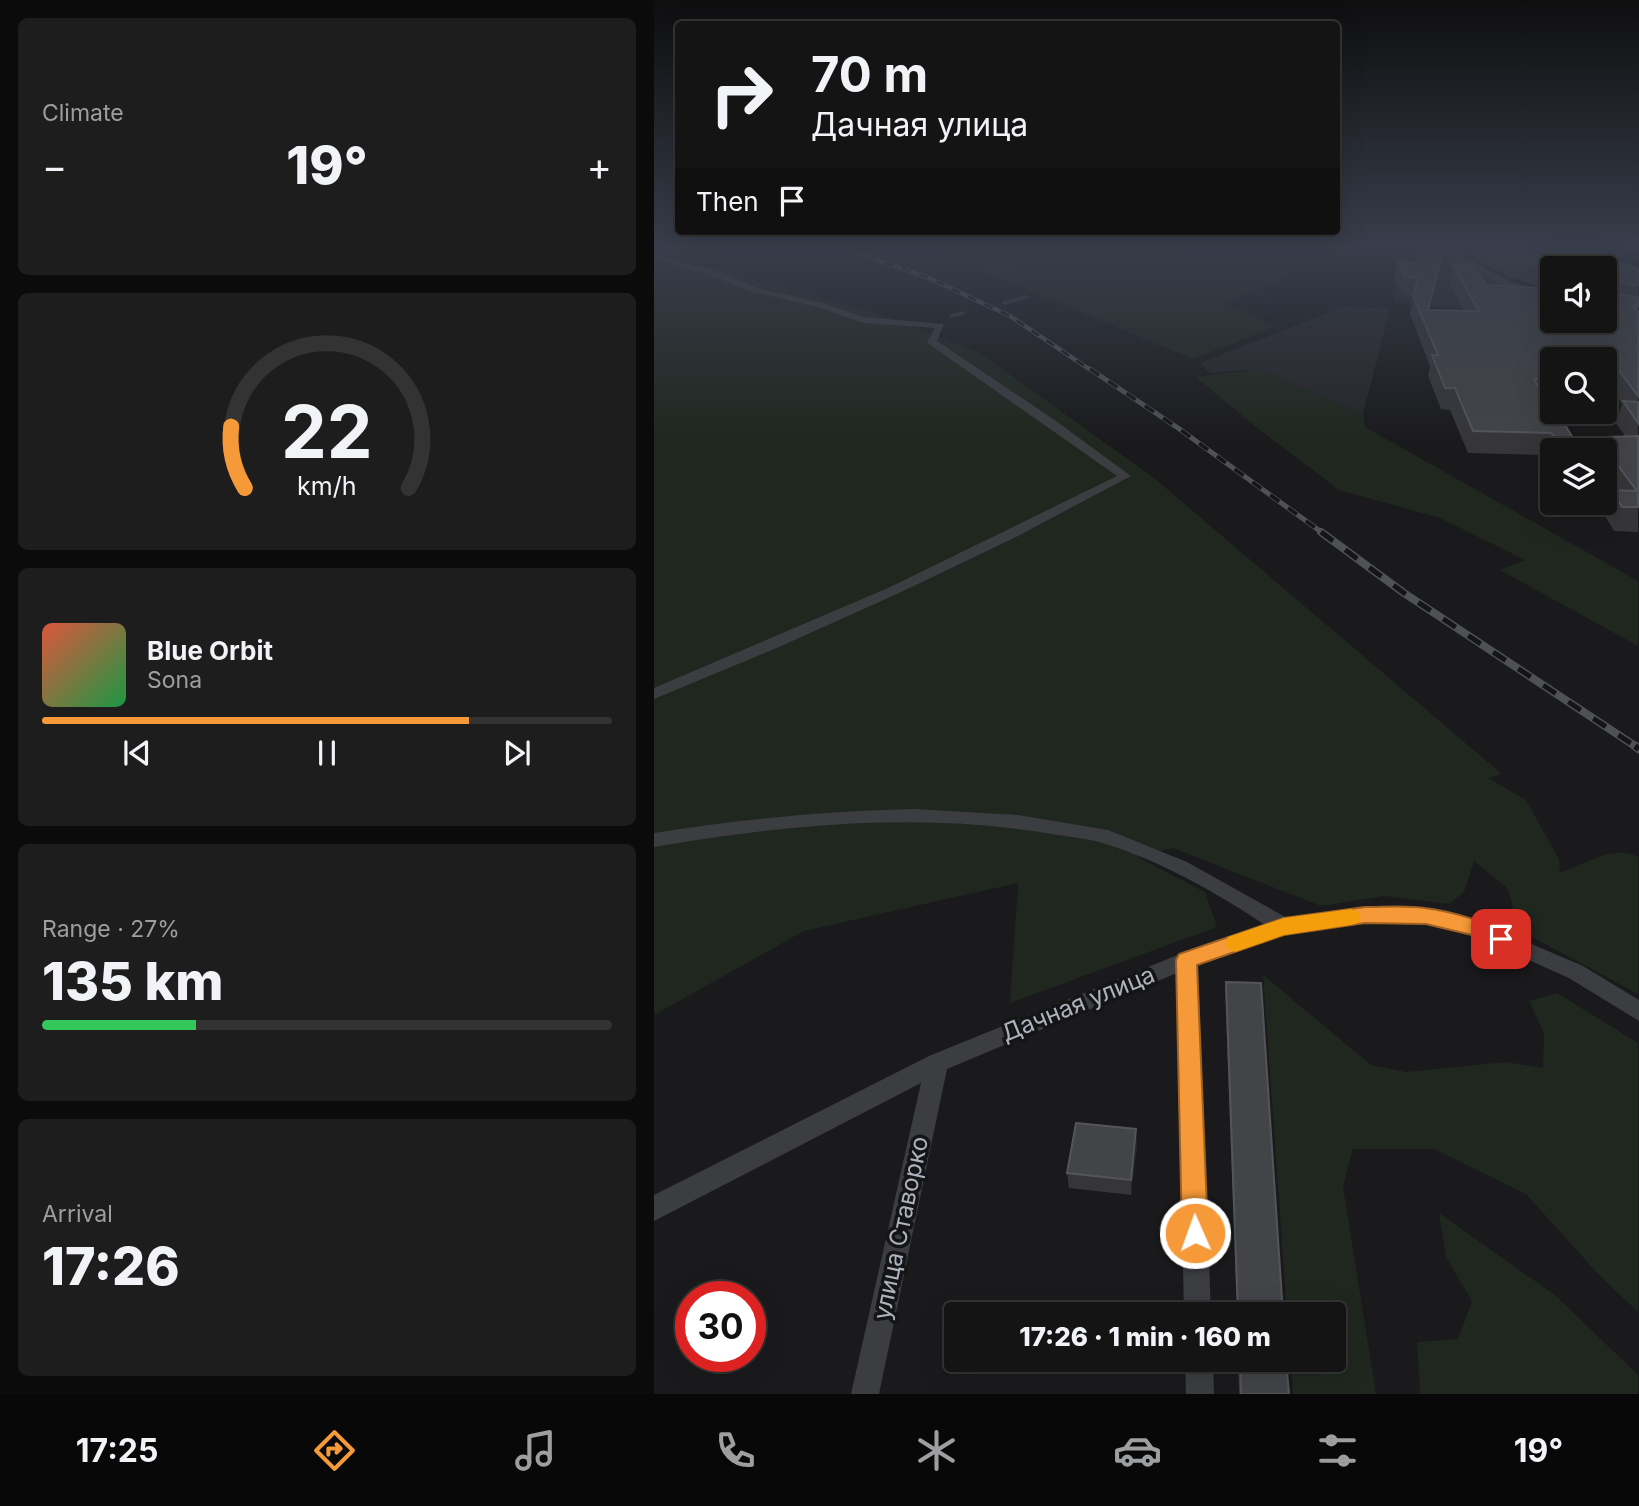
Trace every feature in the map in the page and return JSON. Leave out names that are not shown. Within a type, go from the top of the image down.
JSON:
[{"type":"street","points":[[654,694],[860,604],[1041,520],[1125,476],[1052,422],[932,342],[941,326],[863,320],[834,310]]},
{"type":"street","points":[[654,841],[712,830],[878,816],[1017,820],[1113,839],[1233,893],[1284,927]]},
{"type":"street","name":"Дачная улица","points":[[654,1208],[937,1063],[1187,960],[1284,927],[1365,915],[1426,916],[1476,928],[1576,972],[1639,1012]]},
{"type":"street","points":[[1187,960],[1198,1302]]},
{"type":"street","name":"улица Ставорко","points":[[865,1394],[937,1063]]},
{"type":"street","points":[[1199,1372],[1200,1394]]},
{"type":"shaded area","points":[[654,310],[866,310],[980,353],[1154,478],[1502,774],[1488,778],[1526,800],[1559,859],[1560,873],[1609,854],[1620,852],[1638,857],[1638,994],[1506,923],[1513,907],[1508,889],[1474,861],[1464,892],[1449,904],[1384,896],[1321,906],[1173,848],[1137,857],[1205,892],[1217,927],[1010,1003],[1018,883],[804,931],[654,1015]]},
{"type":"shaded area","points":[[1075,310],[1240,310],[1276,326],[1193,359]]},
{"type":"shaded area","points":[[1336,310],[1390,310],[1363,414],[1260,369],[1210,373],[1200,363]]},
{"type":"shaded area","points":[[1469,310],[1539,310],[1540,318]]},
{"type":"shaded area","points":[[1260,369],[1363,414],[1365,427],[1638,581],[1638,646],[1500,570],[1525,560],[1440,518],[1339,490],[1196,377]]},
{"type":"shaded area","points":[[1263,975],[1371,1065],[1406,1072],[1506,1062],[1543,1068],[1544,1033],[1529,1001],[1557,993],[1638,1043],[1638,1312],[1598,1274],[1526,1194],[1434,1149],[1353,1149],[1343,1186],[1376,1394],[1293,1394],[1292,1372],[1346,1372],[1346,1302],[1286,1302]]},
{"type":"shaded area","points":[[1439,1213],[1556,1296],[1638,1375],[1638,1394],[1420,1394],[1417,1342],[1458,1339],[1472,1301],[1446,1257]]},
{"type":"building","points":[[1419,310],[1540,310],[1540,333],[1617,333],[1617,310],[1638,311],[1638,396],[1617,369],[1617,347],[1540,347],[1540,379],[1534,379],[1540,390],[1540,424],[1564,424],[1573,438],[1555,438],[1551,433],[1473,431],[1455,388],[1445,388],[1432,355],[1438,355]]},
{"type":"building","points":[[1623,401],[1638,402],[1638,423]]},
{"type":"building","points":[[1638,436],[1638,507],[1622,507],[1617,498],[1617,490],[1637,491],[1617,464],[1617,438],[1573,438]]},
{"type":"building","points":[[1226,982],[1261,983],[1282,1302],[1238,1302]]},
{"type":"building","points":[[1076,1123],[1136,1129],[1131,1180],[1067,1173]]},
{"type":"building","points":[[1240,1372],[1287,1372],[1289,1394],[1241,1394]]},
{"type":"waterway","points":[[951,316],[963,313]]},
{"type":"railway","points":[[997,310],[1092,371]]},
{"type":"railway","points":[[1090,369],[1178,428],[1324,534]]},
{"type":"railway","points":[[1321,532],[1404,593],[1635,746]]},
{"type":"railway","points":[[1635,746],[1639,749]]},
{"type":"slow traffic","points":[[1235,943],[1284,927],[1351,917]]},
{"type":"route","points":[[1195,1233],[1187,960],[1284,927],[1365,915],[1426,916],[1476,928],[1501,939]]}]
